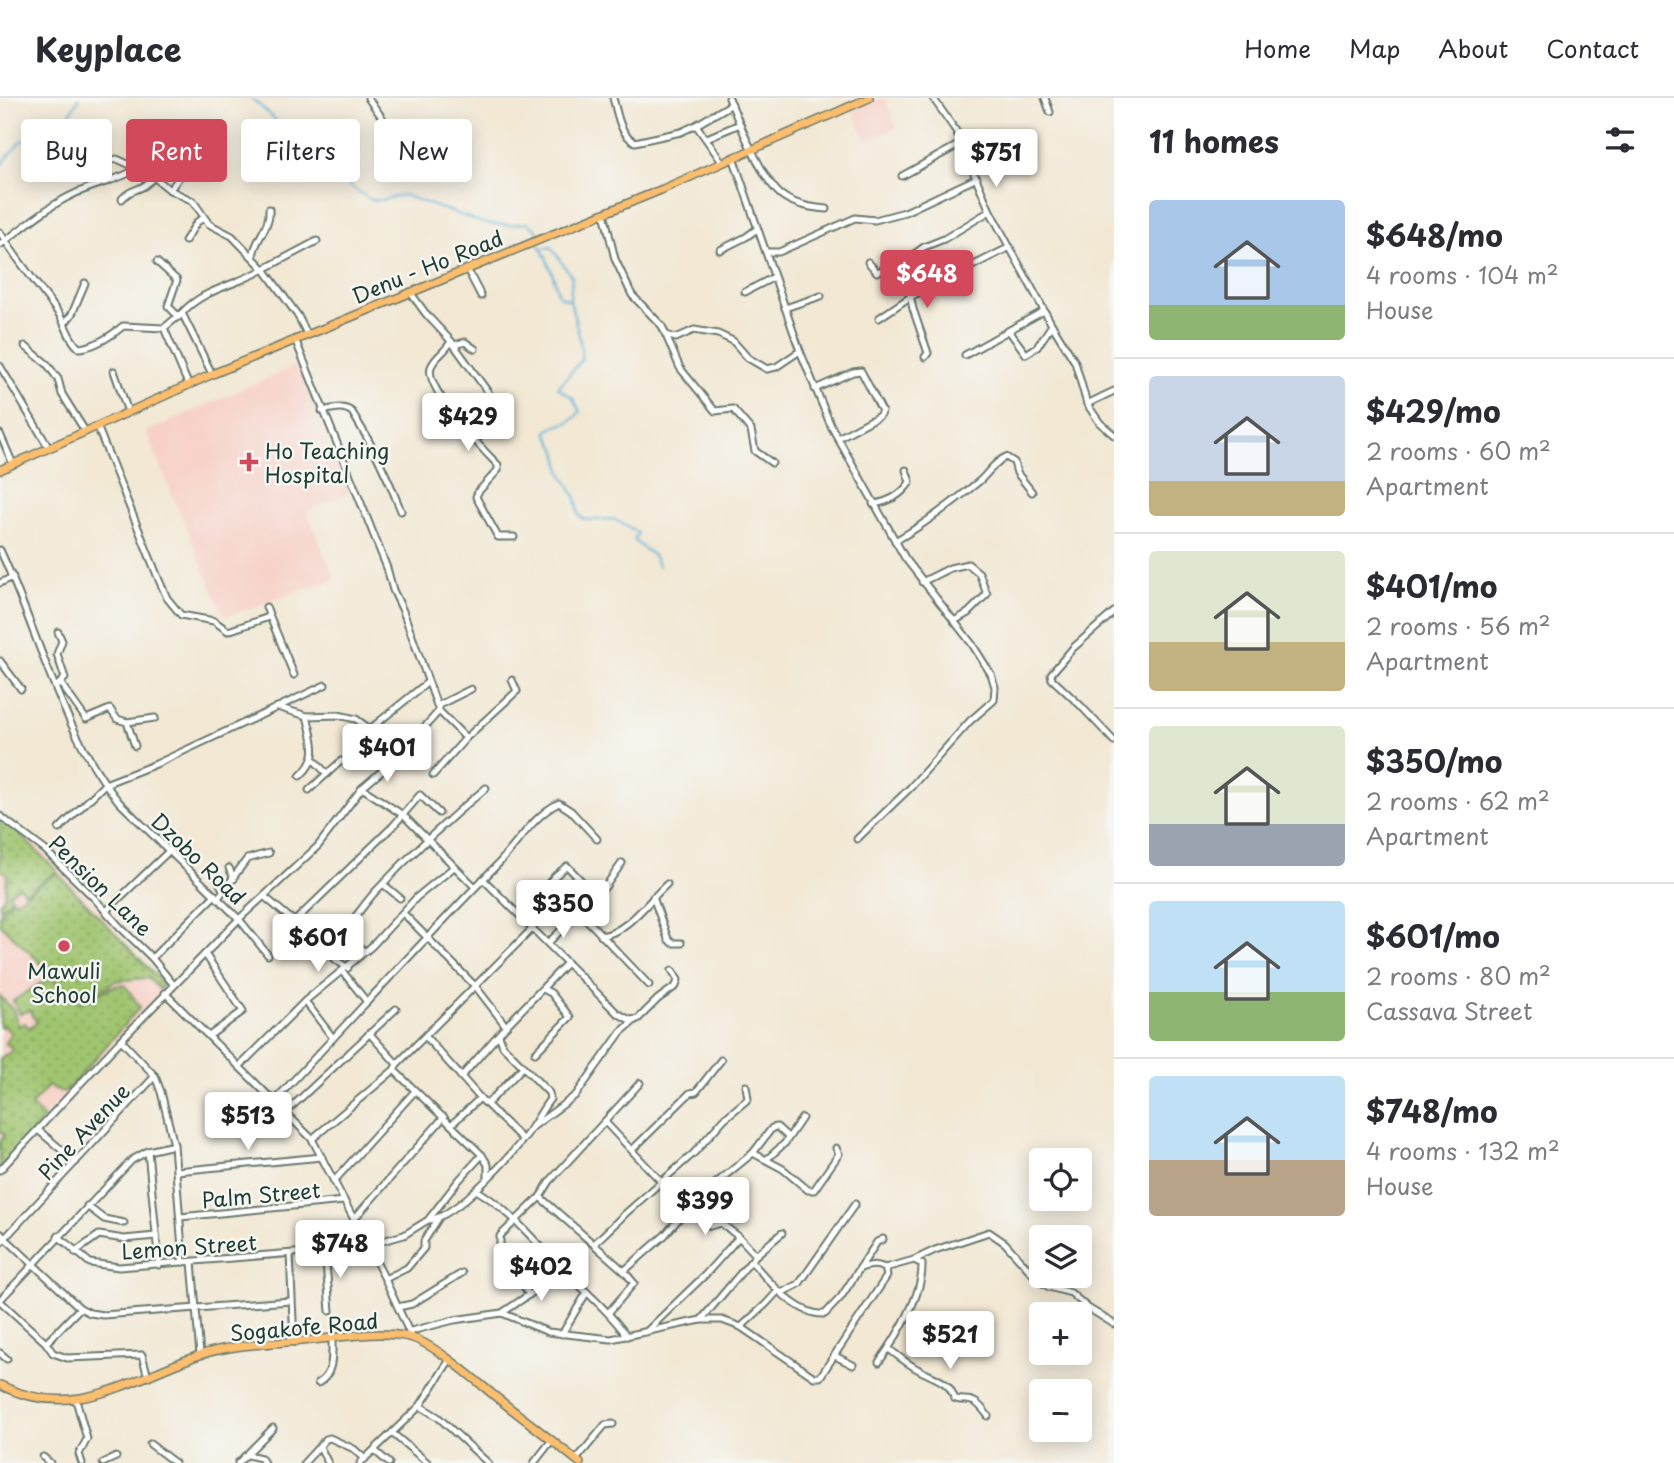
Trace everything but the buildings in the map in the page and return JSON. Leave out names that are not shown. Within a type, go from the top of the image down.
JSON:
[{"type":"main road","name":"Denu - Ho Road","points":[[0,470],[188,384],[604,213],[869,98]]},
{"type":"main road","name":"Sogakofe Road","points":[[0,1385],[25,1396],[44,1400],[76,1400],[103,1394],[200,1355],[332,1338],[410,1334],[578,1461]]},
{"type":"street","points":[[368,98],[382,119]]},
{"type":"street","points":[[613,98],[621,126],[625,134],[635,142],[681,132],[696,125],[730,100],[752,149],[780,194],[804,205],[827,209]]},
{"type":"street","points":[[933,98],[950,120],[990,211],[1075,362],[1087,404],[1100,424],[1114,435]]},
{"type":"street","points":[[1045,98],[1050,112]]},
{"type":"street","points":[[707,138],[740,124]]},
{"type":"street","points":[[696,125],[722,162]]},
{"type":"street","points":[[902,176],[962,143]]},
{"type":"street","points":[[733,158],[800,351],[838,438],[895,541],[922,582],[954,621],[991,674],[995,687],[994,700],[970,721],[910,788],[857,839]]},
{"type":"street","points":[[3,243],[32,218],[71,195],[126,175]]},
{"type":"street","points":[[766,252],[779,252],[855,218],[875,220],[905,212],[977,178]]},
{"type":"street","points":[[122,199],[128,192],[145,187],[150,182]]},
{"type":"street","points":[[160,182],[197,204],[209,224],[232,236],[253,257],[298,316],[307,334]]},
{"type":"street","points":[[170,190],[176,182]]},
{"type":"street","points":[[253,257],[255,246],[269,220],[269,209]]},
{"type":"street","points":[[868,262],[877,272],[903,262],[924,247],[944,239],[990,211]]},
{"type":"street","points":[[604,213],[611,243],[626,284],[641,306],[662,326],[680,368],[713,409],[717,412],[733,409],[736,411],[751,430],[755,450],[772,463]]},
{"type":"street","points":[[185,241],[197,222],[204,218]]},
{"type":"street","points":[[720,250],[757,229]]},
{"type":"street","points":[[0,232],[3,243],[65,323],[79,348],[113,335],[123,326],[164,328],[202,296],[241,282],[317,241]]},
{"type":"street","points":[[879,318],[911,297],[1010,247]]},
{"type":"street","points":[[157,262],[177,280],[168,306],[180,315],[212,374]]},
{"type":"street","points":[[903,262],[928,353],[925,356]]},
{"type":"street","points":[[467,269],[481,296]]},
{"type":"street","points":[[745,292],[774,277]]},
{"type":"street","points":[[65,323],[72,314],[85,282]]},
{"type":"street","points":[[410,292],[452,343],[506,417],[475,440]]},
{"type":"street","points":[[785,309],[821,296]]},
{"type":"street","points":[[965,355],[1044,311]]},
{"type":"street","points":[[1009,331],[1026,354],[1037,347],[1052,325]]},
{"type":"street","points":[[164,328],[188,384]]},
{"type":"street","points":[[666,335],[676,338],[694,330],[718,334],[733,341],[748,358],[767,369],[776,367],[800,351]]},
{"type":"street","points":[[295,339],[377,543],[438,709],[466,738]]},
{"type":"street","points":[[475,349],[465,342],[452,343],[432,365],[430,374],[456,419],[499,468],[478,492],[477,500],[498,537],[514,537]]},
{"type":"street","points":[[25,346],[47,364],[58,379],[62,394],[85,431]]},
{"type":"street","points":[[0,366],[49,448]]},
{"type":"street","points":[[114,371],[128,412]]},
{"type":"street","points":[[816,389],[853,372],[861,372],[883,411],[880,416],[838,438]]},
{"type":"street","points":[[1087,404],[1114,391]]},
{"type":"street","points":[[323,411],[341,407],[352,412],[386,472],[401,511]]},
{"type":"street","points":[[97,426],[167,598],[181,615],[214,621],[228,631],[269,617]]},
{"type":"street","points":[[0,434],[13,464]]},
{"type":"street","points":[[895,541],[926,522],[979,482],[987,471],[1003,458],[1010,458],[1017,473],[1032,492]]},
{"type":"street","points":[[873,503],[893,499],[908,487],[911,482],[906,470]]},
{"type":"street","name":"Dzobo Road","points":[[0,550],[46,669],[58,685],[105,784],[239,919],[173,984],[0,1170]]},
{"type":"street","points":[[922,582],[950,568],[968,564],[979,573],[986,594],[968,613],[954,621]]},
{"type":"street","points":[[0,583],[13,578]]},
{"type":"street","points":[[266,607],[294,675]]},
{"type":"street","points":[[1114,612],[1073,648],[1051,674],[1052,679],[1114,741]]},
{"type":"street","points":[[58,632],[62,641],[57,654],[58,661],[65,678],[58,685],[86,719],[110,709],[117,719],[127,722],[155,718]]},
{"type":"street","points":[[0,662],[21,689]]},
{"type":"street","points":[[433,775],[466,738],[517,691],[512,680]]},
{"type":"street","points":[[370,729],[428,682]]},
{"type":"street","points":[[59,829],[105,784],[166,760],[325,685]]},
{"type":"street","points":[[268,955],[239,919],[318,846],[362,788],[396,759],[438,709],[471,689]]},
{"type":"street","points":[[277,707],[307,716],[350,717],[370,729],[396,759]]},
{"type":"street","points":[[300,776],[313,759],[313,739],[307,716]]},
{"type":"street","points":[[127,722],[135,746]]},
{"type":"street","points":[[313,759],[327,774]]},
{"type":"street","points":[[309,790],[342,760],[348,761]]},
{"type":"street","points":[[362,788],[403,814],[475,887]]},
{"type":"street","points":[[323,946],[336,939],[383,884],[449,818],[486,788]]},
{"type":"street","points":[[296,921],[420,794],[439,813]]},
{"type":"street","points":[[275,1100],[551,807],[559,803],[571,811],[597,839]]},
{"type":"street","name":"Pension Lane","points":[[0,816],[44,850],[107,910],[173,984]]},
{"type":"street","points":[[107,910],[169,851]]},
{"type":"street","points":[[152,958],[224,891],[247,859],[269,853]]},
{"type":"street","points":[[548,943],[605,887],[622,863]]},
{"type":"street","points":[[520,915],[567,866],[595,895]]},
{"type":"street","points":[[240,1066],[304,1001],[346,970],[404,914],[417,897],[454,867]]},
{"type":"street","points":[[229,868],[234,879]]},
{"type":"street","points":[[216,879],[224,891]]},
{"type":"street","points":[[483,879],[617,1013],[634,1021]]},
{"type":"street","points":[[383,884],[400,898]]},
{"type":"street","points":[[601,936],[608,935],[626,924],[667,884]]},
{"type":"street","points":[[265,897],[323,946],[346,970],[367,1002]]},
{"type":"street","points":[[653,897],[668,939],[672,943],[681,943]]},
{"type":"street","points":[[404,914],[476,987],[506,1026]]},
{"type":"street","points":[[574,918],[583,918],[649,985]]},
{"type":"street","points":[[312,1139],[396,1067],[533,928]]},
{"type":"street","points":[[336,939],[366,951]]},
{"type":"street","points":[[205,954],[243,1011],[209,1036]]},
{"type":"street","points":[[461,1077],[567,963]]},
{"type":"street","points":[[531,1128],[576,1095],[621,1032],[676,986],[678,980],[672,970]]},
{"type":"street","points":[[535,1053],[570,1017],[551,993],[543,989]]},
{"type":"street","points":[[165,993],[312,1139],[368,1245],[410,1334],[454,1320],[502,1313],[564,1271]]},
{"type":"street","points":[[304,1001],[333,1038]]},
{"type":"street","points":[[286,1111],[396,1009]]},
{"type":"street","points":[[369,1033],[415,1091],[482,1155],[488,1165],[488,1178]]},
{"type":"street","points":[[385,1279],[407,1268],[424,1248],[427,1235],[438,1219],[478,1191],[531,1128],[550,1096],[502,1046],[499,1035]]},
{"type":"street","points":[[426,1037],[480,1098],[522,1139]]},
{"type":"street","points":[[121,1040],[155,1076],[164,1101],[174,1145],[184,1262]]},
{"type":"street","points":[[632,1150],[690,1093],[696,1092],[721,1060]]},
{"type":"street","points":[[486,1104],[523,1067]]},
{"type":"street","name":"Pine Avenue","points":[[2,1238],[155,1076]]},
{"type":"street","points":[[529,1295],[499,1240],[640,1083]]},
{"type":"street","points":[[594,1244],[694,1153],[724,1119],[748,1099],[746,1086]]},
{"type":"street","points":[[334,1181],[415,1091]]},
{"type":"street","points":[[452,1124],[480,1098]]},
{"type":"street","points":[[354,1220],[444,1117]]},
{"type":"street","points":[[766,1159],[802,1118]]},
{"type":"street","points":[[605,1122],[688,1210],[710,1226],[722,1223],[756,1255]]},
{"type":"street","points":[[624,1271],[665,1236],[710,1188],[753,1153],[772,1128],[777,1127],[788,1137]]},
{"type":"street","points":[[38,1130],[76,1162]]},
{"type":"street","points":[[148,1377],[142,1355],[67,1358],[53,1353],[46,1343],[0,1300],[132,1160],[148,1152],[174,1145]]},
{"type":"street","points":[[753,1153],[783,1169],[808,1190],[814,1190],[836,1161],[839,1154],[836,1149]]},
{"type":"street","points":[[148,1152],[159,1265]]},
{"type":"street","points":[[428,1220],[458,1180],[482,1155]]},
{"type":"street","points":[[177,1171],[322,1157]]},
{"type":"street","points":[[478,1191],[517,1221],[564,1271],[609,1312],[627,1336]]},
{"type":"street","points":[[540,1196],[634,1283],[609,1312]]},
{"type":"street","name":"Palm Street","points":[[180,1217],[344,1201]]},
{"type":"street","points":[[741,1327],[780,1292],[799,1284],[855,1204]]},
{"type":"street","points":[[87,1206],[104,1219],[124,1223]]},
{"type":"street","points":[[428,1220],[438,1219]]},
{"type":"street","name":"Lemon Street","points":[[58,1236],[90,1263],[119,1267],[325,1251],[368,1245],[404,1235],[428,1220]]},
{"type":"street","points":[[860,1268],[873,1264],[885,1268],[914,1260],[942,1247],[989,1232],[1005,1243],[1039,1281],[1049,1287],[1071,1293],[1081,1302]]},
{"type":"street","points":[[701,1320],[756,1255],[782,1233]]},
{"type":"street","points":[[75,1252],[99,1234],[124,1239],[156,1236]]},
{"type":"street","points":[[646,1332],[705,1275],[739,1237]]},
{"type":"street","points":[[2,1238],[80,1308],[90,1313],[103,1315],[291,1301]]},
{"type":"street","points":[[751,1261],[780,1292],[800,1306],[825,1314],[841,1297],[877,1242],[883,1239]]},
{"type":"street","points":[[325,1251],[330,1311]]},
{"type":"street","points":[[290,1254],[294,1342]]},
{"type":"street","points":[[879,1362],[889,1349],[921,1282],[922,1264],[914,1260]]},
{"type":"street","points":[[192,1262],[200,1355]]},
{"type":"street","points":[[502,1313],[533,1327],[562,1334],[611,1339],[701,1320],[722,1321],[741,1327],[814,1377],[820,1377],[887,1276],[885,1268]]},
{"type":"street","points":[[398,1307],[412,1304],[462,1273]]},
{"type":"street","points":[[562,1334],[587,1292]]},
{"type":"street","points":[[46,1343],[80,1308]]},
{"type":"street","points":[[1092,1310],[1114,1324]]},
{"type":"street","points":[[318,1383],[327,1378],[332,1363],[332,1338]]},
{"type":"street","points":[[889,1349],[921,1371],[937,1377],[958,1401],[977,1403],[988,1416]]},
{"type":"street","points":[[0,1353],[7,1359]]},
{"type":"street","points":[[835,1356],[853,1365]]},
{"type":"street","points":[[304,1463],[330,1438],[354,1449],[363,1461],[420,1406],[449,1361]]},
{"type":"street","points":[[76,1400],[87,1439],[79,1454],[82,1463]]},
{"type":"street","points":[[420,1406],[438,1417],[479,1460],[488,1463]]},
{"type":"street","points":[[578,1461],[606,1425],[613,1424]]},
{"type":"street","points":[[239,1463],[274,1428]]},
{"type":"street","points":[[392,1433],[428,1463]]},
{"type":"street","points":[[534,1463],[552,1440]]},
{"type":"street","points":[[150,1444],[175,1463]]},
{"type":"street","points":[[320,1447],[328,1463]]},
{"type":"street","points":[[374,1450],[389,1463]]},
{"type":"street","points":[[248,1455],[261,1458],[264,1463]]},
{"type":"street","points":[[43,1457],[50,1463]]},
{"type":"street","points":[[103,1463],[116,1457]]},
{"type":"shaded area","points":[[885,98],[897,128],[866,141],[853,110]]},
{"type":"shaded area","name":"Ho Teaching Hospital","points":[[299,364],[351,492],[307,511],[335,579],[224,617],[146,432]]},
{"type":"shaded area","name":"Mawuli School","points":[[0,812],[40,849],[92,904],[164,988],[46,1116],[0,1160]]},
{"type":"green space","points":[[0,815],[57,871],[25,893],[19,886],[9,894],[12,898],[0,909],[0,902],[5,896],[7,874],[0,869]]},
{"type":"green space","points":[[57,873],[164,984],[160,990],[148,978],[115,981],[90,997],[75,996],[0,924],[0,913],[13,899],[15,901]]},
{"type":"green space","points":[[50,977],[76,1001],[89,999],[111,987],[125,985],[140,1007],[65,1093],[48,1086],[31,1105],[44,1118],[0,1168],[0,1141],[5,1135],[0,1131],[0,1058],[12,1051],[5,1043],[11,1033],[3,1026],[0,1027],[0,996],[13,1010],[19,1026],[25,1023],[29,1028],[37,1022],[29,1010],[20,1014],[13,1001]]},
{"type":"waterway","points":[[0,167],[20,142],[67,119],[79,98]]},
{"type":"waterway","points":[[251,98],[350,186],[371,200],[403,195],[486,224],[527,223],[537,230],[538,237]]},
{"type":"waterway","points":[[538,244],[548,261],[559,296],[570,300],[582,359],[558,388],[573,398],[580,412],[575,418],[547,432],[557,451],[562,473],[576,498],[579,515],[592,520],[614,519],[638,533],[634,539],[654,557],[658,566]]},
{"type":"waterway","points":[[543,248],[551,247],[572,277],[570,299]]},
{"type":"place","name":"Ho Teaching Hospital","points":[[249,462]]},
{"type":"place","name":"Mawuli School","points":[[64,946]]}]
